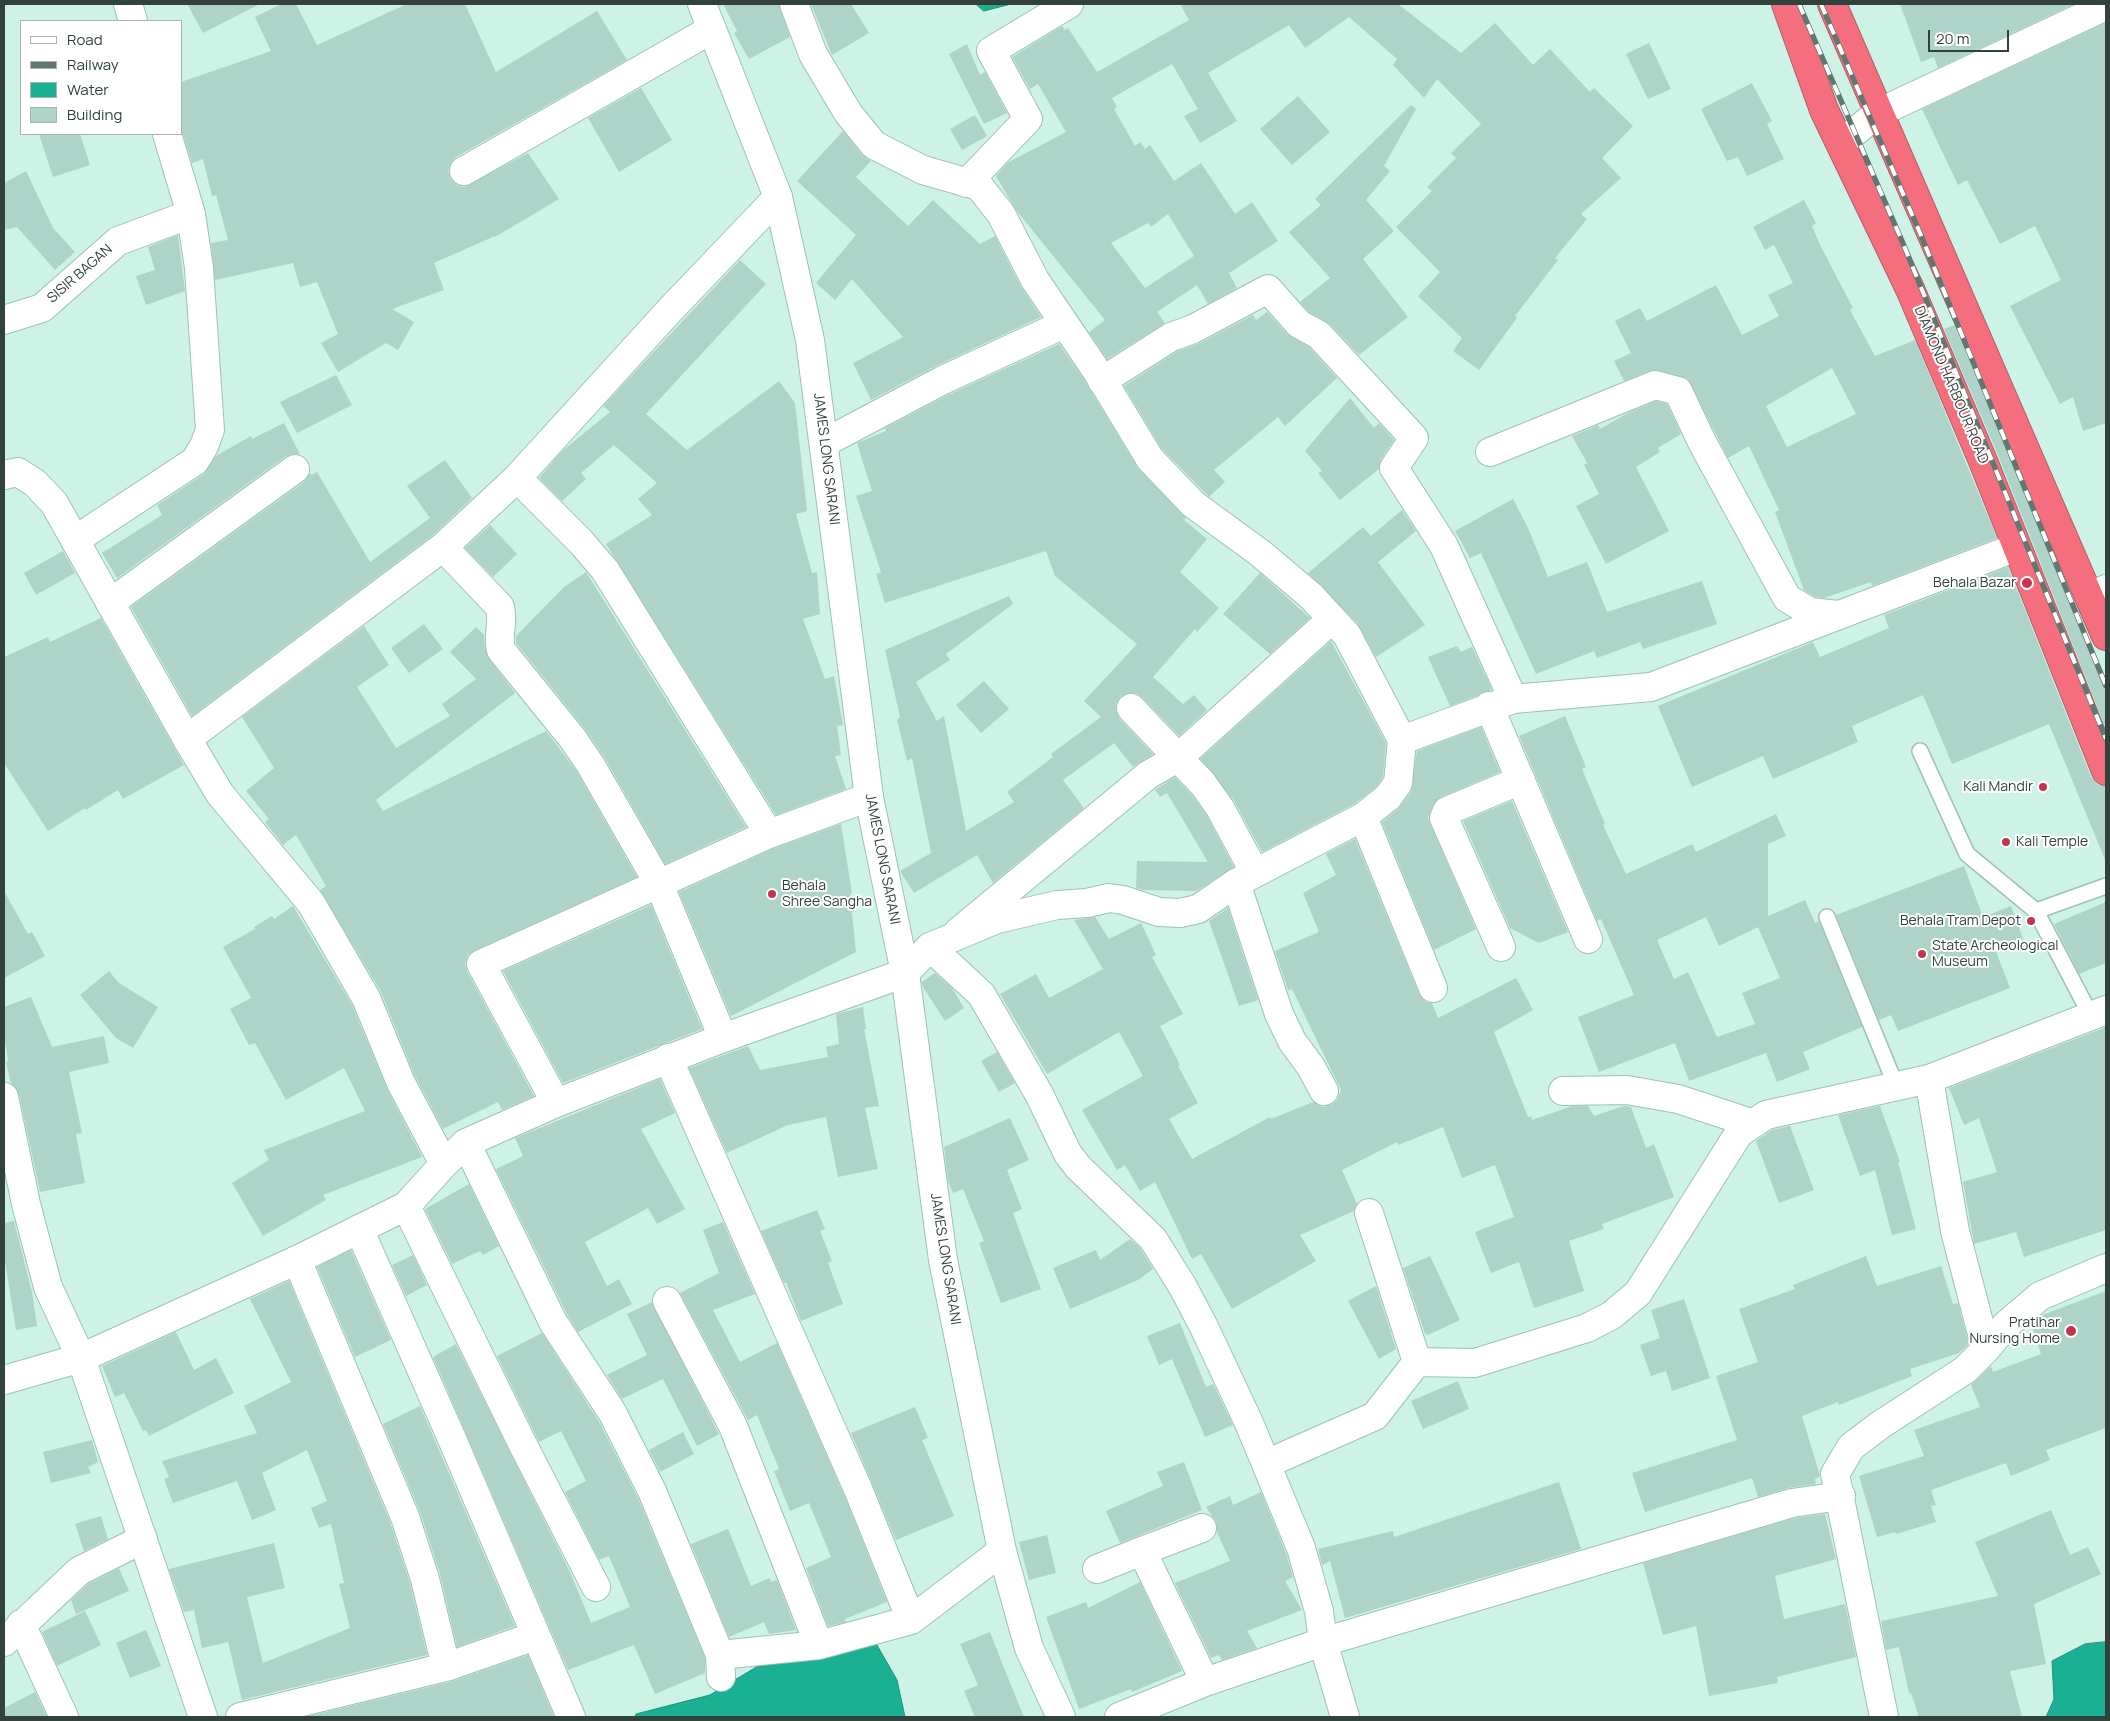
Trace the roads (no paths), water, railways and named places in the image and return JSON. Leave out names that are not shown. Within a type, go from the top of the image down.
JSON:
[{"type":"highway","name":"DIAMOND HARBOUR ROAD","points":[[1786,4],[1824,110],[1910,289],[2017,547],[2106,771]]},
{"type":"highway","points":[[1832,4],[1878,113],[2098,593],[2106,636]]},
{"type":"street","points":[[128,4],[133,20]]},
{"type":"street","name":"JAMES LONG SARANI","points":[[702,4],[778,197],[810,340],[869,797],[905,973],[942,1260],[1002,1551],[1029,1648],[1060,1717]]},
{"type":"street","points":[[794,4],[813,54],[848,113],[874,145],[923,170],[978,186],[1001,214],[1035,280],[1102,381],[1150,459],[1193,504],[1260,553],[1311,596],[1347,635],[1402,740],[1398,783],[1388,796],[1363,817],[1246,878],[1198,909],[1180,912],[1159,912],[1124,900],[1109,898],[1087,903],[1057,905],[997,920],[940,942]]},
{"type":"street","points":[[967,182],[1028,119],[991,51],[1069,4]]},
{"type":"street","points":[[1841,144],[1878,113],[2106,6]]},
{"type":"street","points":[[464,170],[712,29]]},
{"type":"street","points":[[75,540],[194,462],[204,446],[210,430],[198,268],[191,214],[167,135]]},
{"type":"street","points":[[187,739],[443,547],[518,478],[670,310],[778,197]]},
{"type":"street","name":"SISIR BAGAN","points":[[4,320],[42,308],[118,241],[191,214]]},
{"type":"street","points":[[1102,381],[1171,336],[1193,329],[1268,289],[1299,324],[1319,335],[1414,438],[1394,468],[1444,546],[1501,702],[1520,780],[1588,939]]},
{"type":"street","points":[[824,443],[943,380],[1064,324]]},
{"type":"street","points":[[1490,452],[1654,384],[1678,391],[1702,442],[1788,598],[1810,612],[1838,615]]},
{"type":"street","points":[[110,603],[295,469]]},
{"type":"street","points":[[4,475],[18,472],[36,483],[54,503],[220,794],[311,903],[366,998],[401,1083],[444,1164]]},
{"type":"street","points":[[518,478],[582,542],[605,570],[769,834]]},
{"type":"street","points":[[443,547],[500,607],[502,616],[498,641],[500,650],[573,739],[590,764],[659,884],[724,1038]]},
{"type":"street","points":[[1402,740],[1501,702],[1651,686],[2017,547]]},
{"type":"street","points":[[4,1380],[81,1358],[297,1260],[406,1206],[466,1143],[556,1102],[668,1058],[905,973],[940,942],[1148,775],[1179,757],[1332,619]]},
{"type":"street","points":[[1131,708],[1179,757],[1203,784],[1220,808],[1246,878],[1279,1014],[1292,1041],[1311,1066],[1324,1091]]},
{"type":"street","points":[[1501,947],[1444,818],[1447,811],[1520,780]]},
{"type":"street","points":[[556,1102],[481,964],[769,834],[869,797]]},
{"type":"street","points":[[1363,817],[1433,988]]},
{"type":"street","points":[[940,942],[981,994],[1039,1094],[1068,1154],[1078,1167],[1153,1239],[1183,1287],[1204,1326],[1266,1464],[1301,1548],[1319,1611],[1323,1642],[1345,1717]]},
{"type":"street","points":[[1417,1362],[1475,1363],[1587,1328],[1612,1315],[1638,1293],[1739,1133],[1751,1123],[1766,1115],[1929,1079],[2099,1013]]},
{"type":"street","points":[[668,1058],[858,1489],[911,1620]]},
{"type":"street","points":[[1929,1079],[1955,1231],[1986,1350]]},
{"type":"street","points":[[1563,1091],[1627,1090],[1678,1099],[1751,1123]]},
{"type":"street","points":[[4,1096],[26,1204],[48,1287],[81,1358],[203,1717]]},
{"type":"street","points":[[466,1143],[553,1322],[612,1412],[652,1491],[720,1666],[819,1645],[911,1620],[1002,1551]]},
{"type":"street","points":[[406,1206],[522,1443],[596,1587]]},
{"type":"street","points":[[1369,1213],[1417,1362]]},
{"type":"street","points":[[359,1229],[452,1439],[571,1717]]},
{"type":"street","points":[[297,1260],[406,1517],[446,1667]]},
{"type":"street","points":[[1884,1717],[1841,1496],[1835,1474],[1851,1446],[1965,1370],[1986,1350],[2006,1324],[2040,1296],[2106,1268]]},
{"type":"street","points":[[667,1301],[733,1426],[819,1645]]},
{"type":"street","points":[[1266,1464],[1375,1416],[1417,1362]]},
{"type":"street","points":[[1119,1717],[1205,1682],[1323,1642],[1792,1503],[1841,1496]]},
{"type":"street","points":[[1097,1569],[1202,1528]]},
{"type":"street","points":[[64,1717],[12,1633],[79,1571],[143,1539]]},
{"type":"street","points":[[1142,1551],[1205,1682]]},
{"type":"street","points":[[240,1717],[446,1667],[535,1636]]},
{"type":"lane","points":[[1920,751],[1967,854],[2036,911],[2099,1013]]},
{"type":"lane","points":[[2036,911],[2106,886]]},
{"type":"lane","points":[[1827,917],[1896,1086]]},
{"type":"water","points":[[976,4],[1011,4],[984,11]]},
{"type":"water","points":[[870,1633],[897,1680],[905,1717],[635,1717],[636,1714],[710,1695],[763,1663]]},
{"type":"water","points":[[2106,1642],[2106,1717],[2046,1717],[2054,1699],[2052,1661],[2085,1644]]},
{"type":"railway","points":[[1799,4],[1902,241],[2106,739]]},
{"type":"railway","points":[[1821,4],[1920,233],[2106,686]]},
{"type":"place","name":"Behala Bazar","points":[[2027,583]]},
{"type":"place","name":"Kali Mandir","points":[[2043,787]]},
{"type":"place","name":"Kali Temple","points":[[2006,842]]},
{"type":"place","name":"Behala Shree Sangha","points":[[772,894]]},
{"type":"place","name":"Behala Tram Depot","points":[[2031,921]]},
{"type":"place","name":"State Archeological Museum","points":[[1922,954]]},
{"type":"place","name":"Pratihar Nursing Home","points":[[2071,1331]]}]
